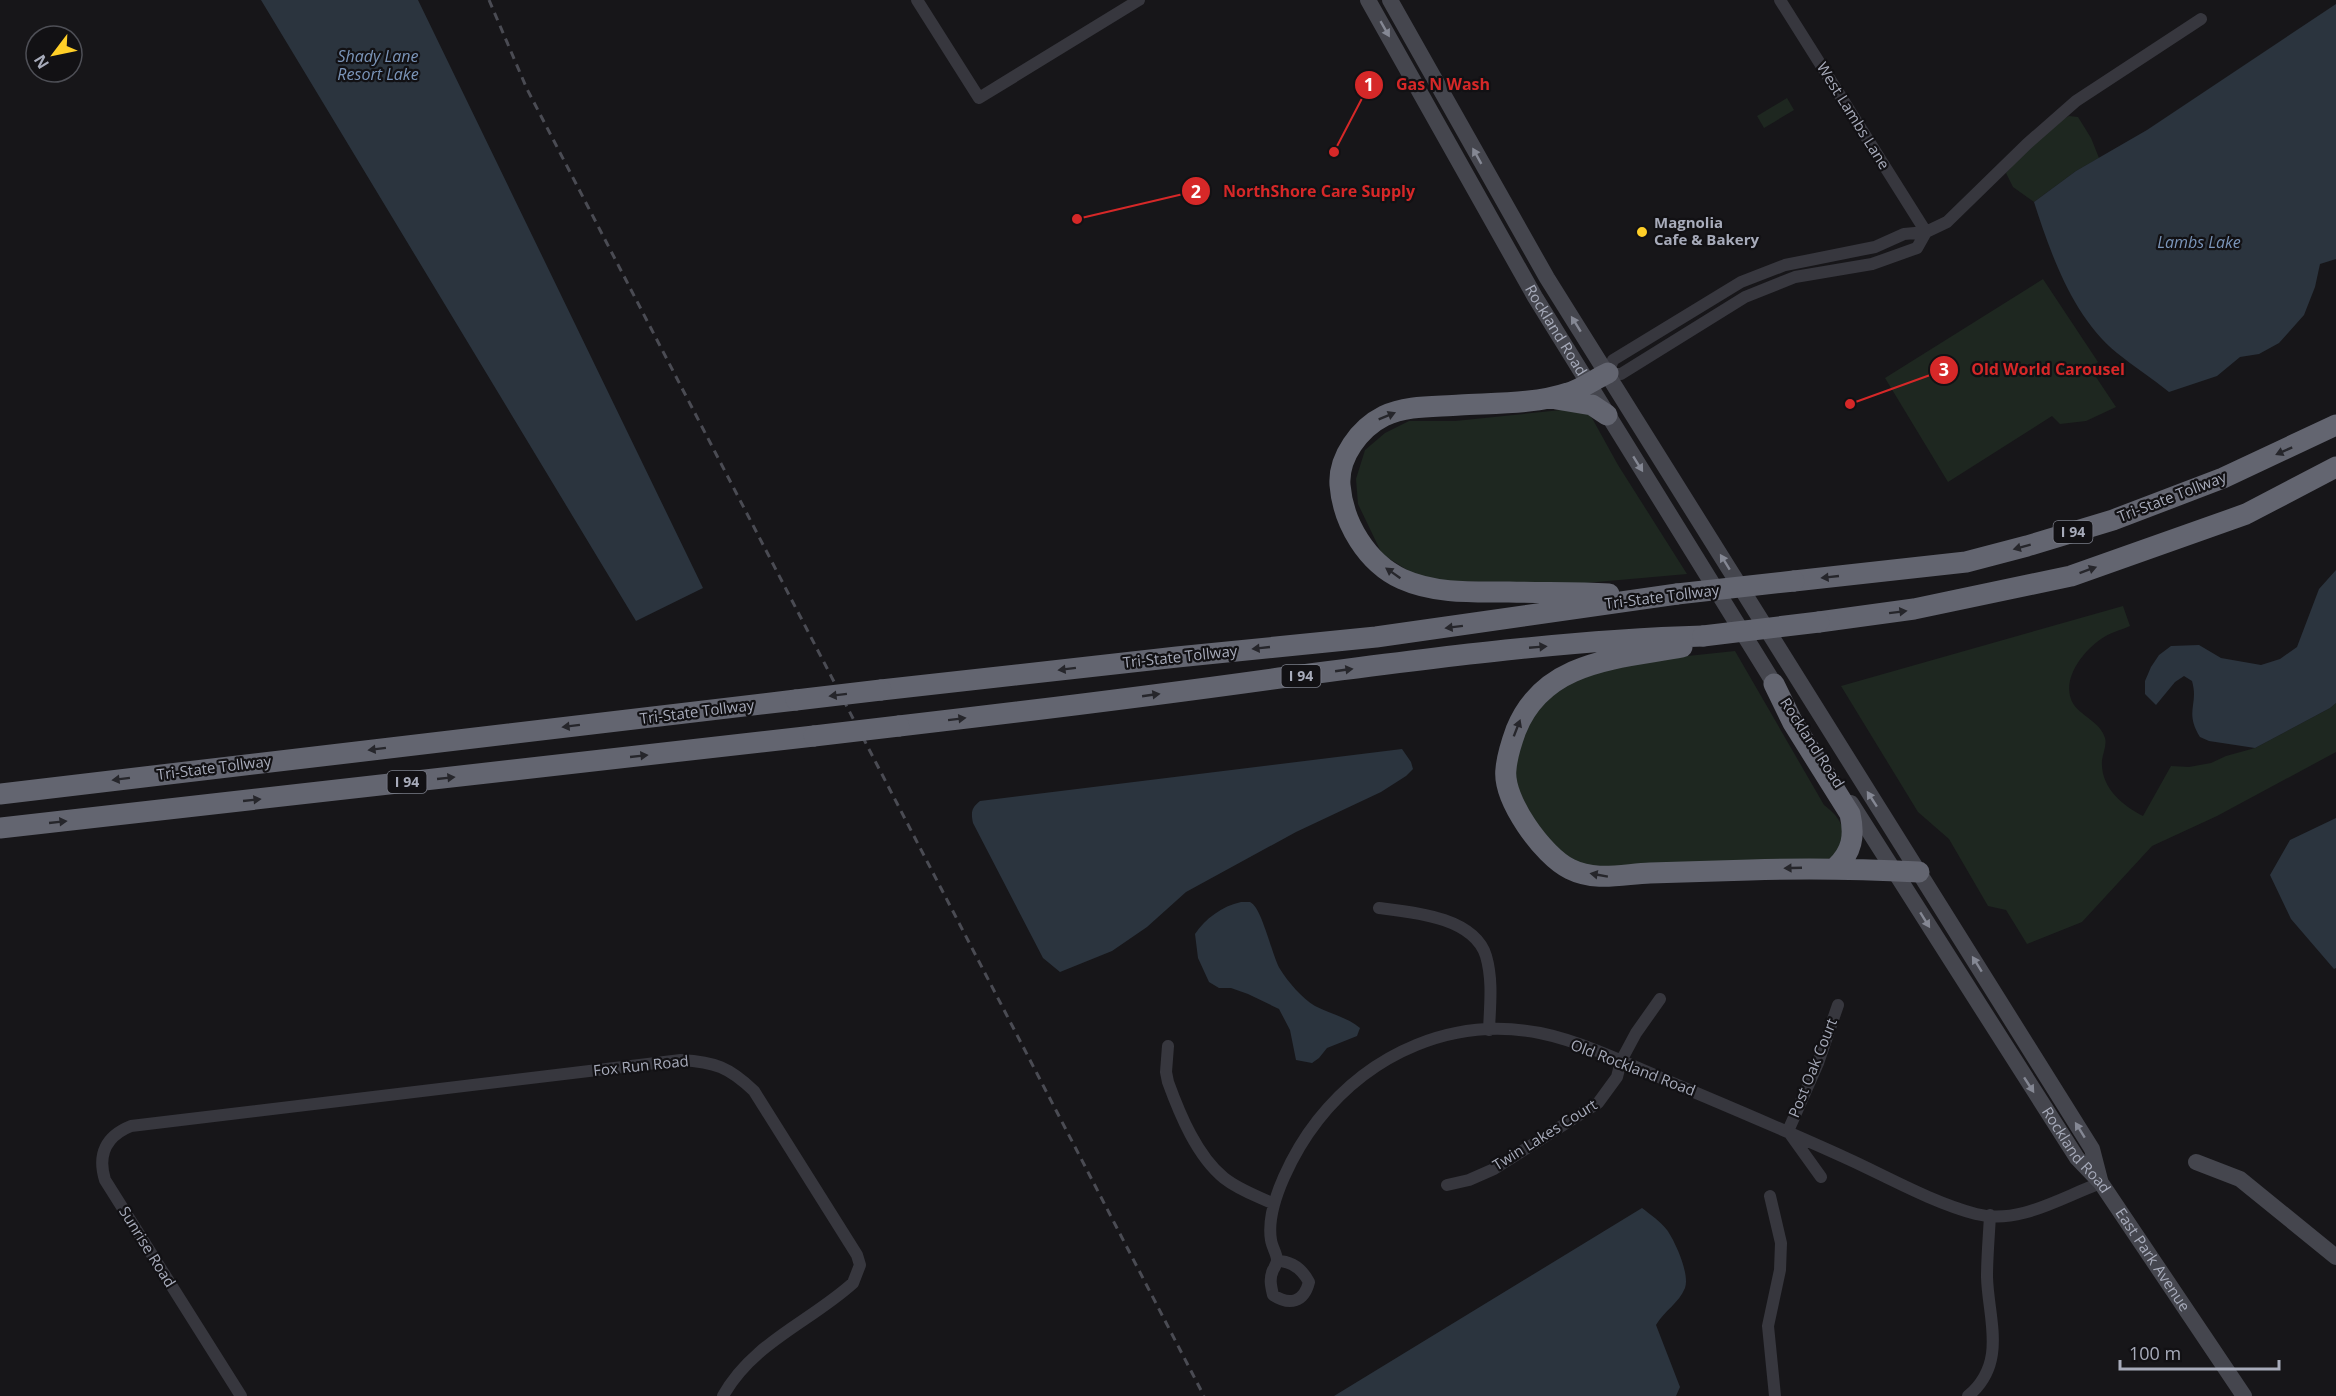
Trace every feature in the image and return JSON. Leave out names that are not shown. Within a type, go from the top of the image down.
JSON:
[{"type":"highway","points":[[1608,373],[1568,393],[1549,398],[1411,409],[1387,415],[1374,422],[1352,445],[1343,462],[1340,482],[1342,499],[1354,532],[1373,559],[1401,579],[1430,588],[1478,592],[1667,595]]},
{"type":"highway","points":[[1549,398],[1592,405],[1607,415]]},
{"type":"highway","name":"Tri-State Tollway","points":[[0,794],[881,690],[1376,637],[1667,595],[1966,562],[2113,520],[2223,478],[2301,444],[2336,425]]},
{"type":"highway","name":"I 94","points":[[0,828],[1078,705],[1502,650],[1661,637],[1703,636],[1914,609],[2071,576],[2246,514],[2336,467]]},
{"type":"highway","points":[[1703,636],[1684,647],[1585,666],[1553,683],[1530,702],[1513,737],[1505,771],[1509,792],[1525,825],[1545,849],[1569,869],[1605,878],[1647,873],[1836,867],[1919,872]]},
{"type":"highway","points":[[1774,684],[1793,723],[1850,814],[1853,832],[1849,849],[1846,858],[1836,867]]},
{"type":"main road","name":"Rockland Road","points":[[1368,0],[1535,297],[1607,415],[1774,684],[2077,1158],[2101,1184]]},
{"type":"main road","name":"Rockland Road","points":[[1390,0],[1525,241],[2092,1149],[2101,1184]]},
{"type":"main road","points":[[2196,1162],[2240,1179],[2336,1257]]},
{"type":"main road","name":"East Park Avenue","points":[[2101,1184],[2244,1396]]},
{"type":"street","points":[[917,0],[979,98],[1139,0]]},
{"type":"street","name":"West Lambs Lane","points":[[1780,0],[1926,232]]},
{"type":"street","points":[[1926,232],[1917,248],[1872,264],[1795,277],[1753,294],[1621,374],[1608,373],[1613,360],[1746,280],[1785,265],[1875,247],[1904,234],[1926,232],[1947,222],[2076,100],[2201,19]]},
{"type":"street","points":[[1807,261],[1810,274]]},
{"type":"street","points":[[1746,280],[1753,294]]},
{"type":"street","points":[[1685,316],[1693,330]]},
{"type":"street","points":[[1378,908],[1427,914],[1456,926],[1475,938],[1485,954],[1490,975],[1489,1030]]},
{"type":"street","name":"Twin Lakes Court","points":[[1447,1185],[1469,1180],[1494,1169],[1598,1103],[1617,1077],[1621,1061],[1636,1033],[1660,999]]},
{"type":"street","name":"Post Oak Court","points":[[1788,1131],[1818,1063],[1838,1005]]},
{"type":"street","name":"Old Rockland Road","points":[[1277,1261],[1270,1240],[1274,1204],[1287,1172],[1312,1127],[1330,1105],[1352,1084],[1388,1058],[1416,1044],[1448,1034],[1489,1030],[1540,1033],[1621,1061],[1788,1131],[1927,1195],[1977,1214],[2009,1216],[2030,1211],[2101,1184]]},
{"type":"street","points":[[1168,1046],[1166,1072],[1168,1082],[1198,1146],[1210,1164],[1225,1178],[1245,1191],[1274,1204]]},
{"type":"street","name":"Fox Run Road","points":[[160,1123],[681,1060],[714,1063],[730,1070],[754,1091],[857,1255],[860,1265],[853,1283],[751,1358],[723,1396]]},
{"type":"street","name":"Sunrise Road","points":[[160,1123],[131,1126],[120,1130],[110,1138],[105,1145],[102,1171],[105,1180],[242,1396]]},
{"type":"street","points":[[1788,1131],[1821,1177]]},
{"type":"street","points":[[1770,1196],[1781,1243],[1780,1270],[1768,1326],[1777,1396]]},
{"type":"street","points":[[1968,1396],[1983,1378],[1992,1350],[1994,1330],[1987,1274],[1990,1215]]},
{"type":"shaded area","points":[[1787,98],[1794,110],[1764,128],[1757,116]]},
{"type":"shaded area","points":[[2069,116],[2078,117],[2091,138],[2099,158],[2076,171],[2034,202],[2013,187],[2006,173],[2042,134]]},
{"type":"shaded area","points":[[2043,279],[2098,362],[2090,368],[2116,407],[2086,421],[2060,424],[2052,416],[1948,482],[1885,378]]},
{"type":"shaded area","points":[[1571,409],[1585,411],[1592,418],[1618,465],[1687,574],[1563,585],[1423,580],[1382,554],[1358,504],[1356,479],[1365,450],[1385,433],[1409,421],[1455,421]]},
{"type":"shaded area","points":[[2123,606],[2130,626],[2104,637],[2087,652],[2075,668],[2069,687],[2074,705],[2103,733],[2105,746],[2102,770],[2109,787],[2127,806],[2143,816],[2171,766],[2189,767],[2211,763],[2255,748],[2336,703],[2336,752],[2217,816],[2152,846],[2082,922],[2027,944],[2006,910],[1988,906],[1949,839],[1918,812],[1841,686]]},
{"type":"shaded area","points":[[1735,651],[1824,805],[1836,816],[1841,825],[1845,841],[1838,852],[1816,868],[1571,866],[1515,801],[1517,738],[1525,718],[1563,682],[1640,661]]},
{"type":"water","name":"Shady Lane Resort Lake","points":[[261,0],[418,0],[703,588],[636,621]]},
{"type":"water","name":"Lambs Lake","points":[[2336,4],[2336,259],[2320,264],[2315,287],[2304,315],[2279,343],[2259,354],[2240,357],[2217,376],[2169,392],[2117,353],[2088,322],[2056,264],[2034,202],[2076,171],[2147,130]]},
{"type":"water","points":[[2336,570],[2336,703],[2330,708],[2255,748],[2209,741],[2200,737],[2192,714],[2194,689],[2192,681],[2184,676],[2175,682],[2156,705],[2145,694],[2145,681],[2151,667],[2159,655],[2171,646],[2199,645],[2221,658],[2261,665],[2280,659],[2297,647],[2319,589]]},
{"type":"water","points":[[1402,749],[1413,769],[1406,776],[1381,792],[1296,832],[1186,892],[1147,927],[1112,951],[1060,972],[1043,958],[972,819],[973,808],[980,801]]},
{"type":"water","points":[[2336,818],[2336,968],[2334,969],[2291,919],[2270,875],[2290,840]]},
{"type":"water","points":[[1241,902],[1250,902],[1259,913],[1277,963],[1291,984],[1315,1006],[1350,1021],[1360,1028],[1357,1036],[1327,1048],[1312,1063],[1296,1060],[1290,1030],[1279,1009],[1248,994],[1231,988],[1219,988],[1209,982],[1198,958],[1195,934],[1215,914]]},
{"type":"water","points":[[1642,1208],[1667,1230],[1678,1249],[1684,1266],[1685,1288],[1656,1325],[1680,1387],[1676,1396],[1334,1396]]},
{"type":"railway","points":[[489,0],[527,89],[1204,1396]]},
{"type":"place","name":"Gas N Wash","points":[[1334,152]]},
{"type":"place","name":"NorthShore Care Supply","points":[[1077,219]]},
{"type":"place","name":"Magnolia Cafe & Bakery","points":[[1642,232]]},
{"type":"place","name":"Old World Carousel","points":[[1850,404]]}]
